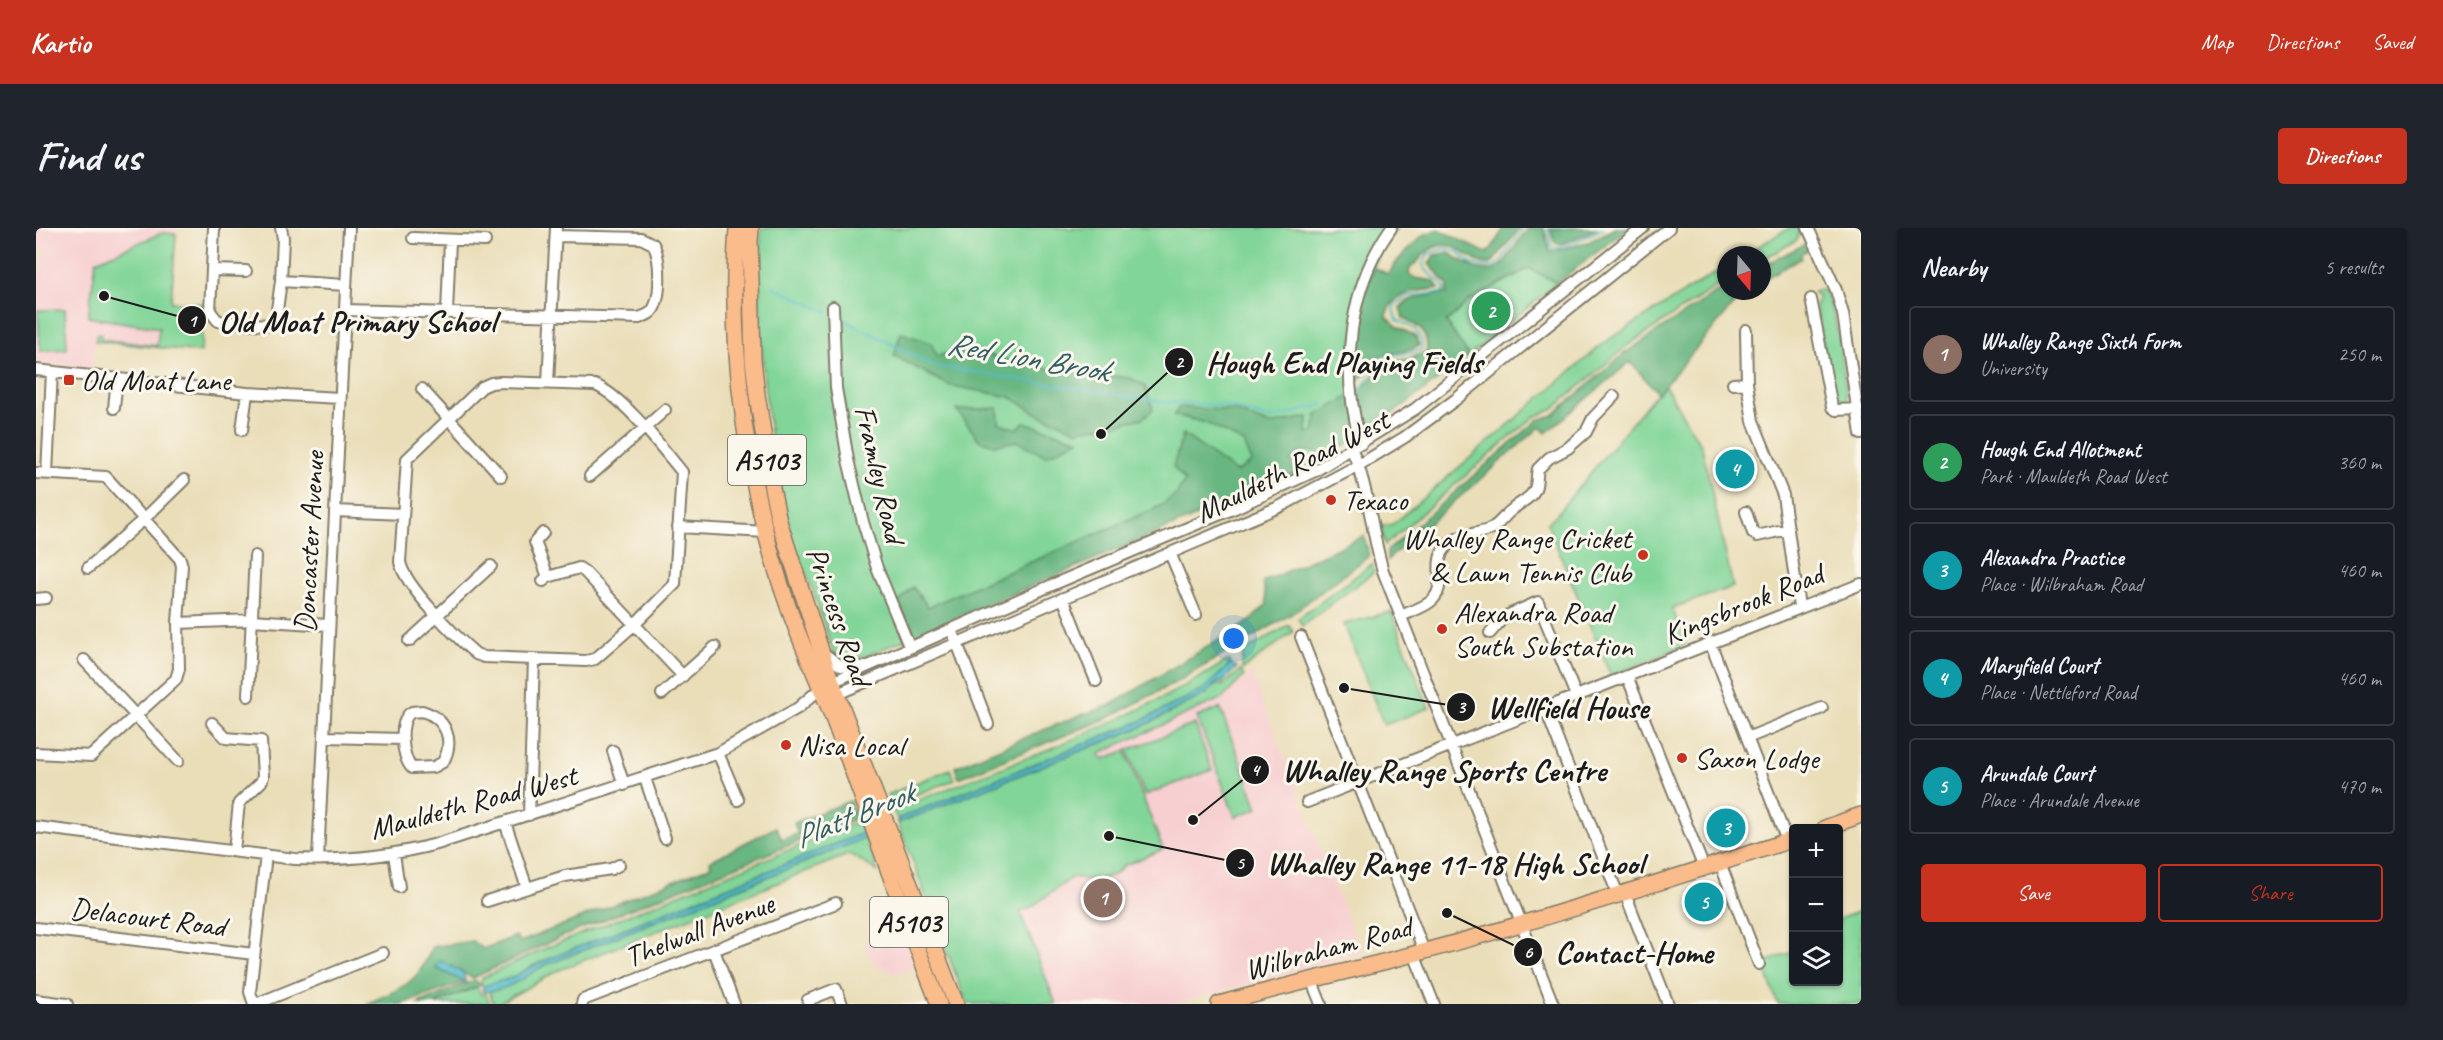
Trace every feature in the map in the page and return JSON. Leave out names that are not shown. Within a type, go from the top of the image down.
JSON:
[{"type":"highway","name":"Princess Road","points":[[737,228],[735,297],[738,360],[747,434],[766,532],[789,609],[829,691],[885,838],[956,1004]]},
{"type":"highway","name":"Princess Road","points":[[751,228],[753,359],[761,430],[779,520],[823,652],[829,691]]},
{"type":"highway","points":[[1835,824],[1861,815]]},
{"type":"highway","name":"Princess Road","points":[[885,838],[939,1004]]},
{"type":"highway","name":"Wilbraham Road","points":[[1220,1004],[1419,952],[1622,894],[1789,840]]},
{"type":"street","points":[[214,228],[210,311],[218,321],[267,325],[276,316],[281,281],[282,228]]},
{"type":"street","name":"Doncaster Avenue","points":[[318,860],[349,228]]},
{"type":"street","points":[[1391,228],[1375,253],[1359,290],[1350,339],[1350,381],[1359,465],[1374,539],[1383,571],[1553,1004]]},
{"type":"street","name":"Mauldeth Road West","points":[[36,827],[318,860],[394,854],[437,844],[718,753],[869,667],[1315,471],[1357,447],[1449,384],[1643,228]]},
{"type":"street","name":"Mauldeth Road West","points":[[829,691],[958,644],[1279,507],[1359,465],[1405,437],[1455,400],[1669,228]]},
{"type":"street","points":[[1809,230],[1836,290],[1843,314],[1861,434]]},
{"type":"street","points":[[345,310],[552,315],[639,318],[651,313],[657,302],[659,261],[653,244],[641,238],[556,232],[552,315],[548,383]]},
{"type":"street","points":[[413,238],[485,241]]},
{"type":"street","points":[[447,313],[450,240]]},
{"type":"street","points":[[212,270],[246,271]]},
{"type":"street","points":[[281,281],[346,285]]},
{"type":"street","points":[[1811,299],[1832,406],[1836,410],[1858,409]]},
{"type":"street","name":"Framley Road","points":[[833,307],[836,387],[854,487],[877,568],[909,646]]},
{"type":"street","points":[[1746,330],[1747,383],[1752,421],[1780,485],[1799,607]]},
{"type":"street","points":[[36,370],[247,393],[340,398]]},
{"type":"street","points":[[36,753],[91,756],[176,680],[179,669],[178,623],[182,566],[180,560],[106,477],[41,473],[52,372]]},
{"type":"street","points":[[114,408],[117,378]]},
{"type":"street","points":[[491,383],[595,386],[605,389],[644,427],[682,472],[675,584],[635,624],[594,659],[586,661],[484,657],[476,654],[438,615],[402,571],[400,562],[407,459],[447,418],[482,387],[491,383]]},
{"type":"street","points":[[1733,384],[1747,383]]},
{"type":"street","points":[[422,389],[501,476]]},
{"type":"street","points":[[242,430],[247,393]]},
{"type":"street","points":[[1401,616],[1419,609],[1437,596],[1440,577],[1439,562],[1446,546],[1461,537],[1489,530],[1511,510],[1541,491],[1538,469],[1549,458],[1568,448],[1586,432],[1593,418],[1614,396]]},
{"type":"street","points":[[590,476],[664,410]]},
{"type":"street","points":[[88,568],[184,480]]},
{"type":"street","points":[[335,511],[403,514]]},
{"type":"street","points":[[1746,512],[1753,533],[1757,536],[1788,529]]},
{"type":"street","points":[[678,527],[766,532]]},
{"type":"street","points":[[543,533],[535,542],[545,579],[579,568],[585,572],[683,676]]},
{"type":"street","points":[[1170,553],[1196,615]]},
{"type":"street","points":[[248,696],[255,555]]},
{"type":"street","points":[[408,641],[491,566]]},
{"type":"street","name":"Kingsbrook Road","points":[[1307,802],[1861,584]]},
{"type":"street","points":[[1063,598],[1096,681]]},
{"type":"street","points":[[1490,633],[1504,617],[1538,602],[1575,696]]},
{"type":"street","points":[[178,623],[252,620],[328,625]]},
{"type":"street","points":[[952,630],[988,724]]},
{"type":"street","points":[[1301,637],[1358,782],[1419,952],[1434,1004]]},
{"type":"street","points":[[1710,642],[1746,738],[1789,838]]},
{"type":"street","points":[[662,694],[715,647]]},
{"type":"street","name":"Mauldeth Road West","points":[[823,652],[829,659],[841,666],[869,667]]},
{"type":"street","points":[[529,815],[534,659]]},
{"type":"street","points":[[84,660],[178,761]]},
{"type":"street","points":[[1627,676],[1704,868]]},
{"type":"street","points":[[1545,708],[1668,1004]]},
{"type":"street","points":[[1746,738],[1822,708]]},
{"type":"street","points":[[422,711],[440,719],[446,727],[447,754],[443,762],[434,767],[412,768],[406,763],[403,740],[406,718],[412,712],[422,711]]},
{"type":"street","points":[[212,723],[226,738],[264,741],[263,777],[261,782],[239,802],[234,851]]},
{"type":"street","points":[[324,737],[403,740]]},
{"type":"street","points":[[613,751],[624,785]]},
{"type":"street","points":[[718,753],[738,800]]},
{"type":"street","points":[[645,778],[665,838]]},
{"type":"street","points":[[505,822],[526,888]]},
{"type":"street","points":[[394,854],[399,887]]},
{"type":"street","points":[[266,855],[250,992],[255,1004],[383,953]]},
{"type":"street","points":[[1720,863],[1759,964]]},
{"type":"street","points":[[487,901],[566,876],[615,870]]},
{"type":"street","name":"Thelwall Avenue","points":[[582,1004],[583,1000],[836,903]]},
{"type":"street","name":"Delacourt Road","points":[[36,928],[254,954]]},
{"type":"street","points":[[714,950],[734,1004]]},
{"type":"street","points":[[1311,979],[1321,1004]]},
{"type":"street","points":[[809,1004],[808,1000],[836,989],[842,1004]]},
{"type":"street","points":[[36,1000],[67,1004]]},
{"type":"shaded area","points":[[36,228],[176,228],[171,302],[204,304],[201,352],[95,341],[92,369],[36,364],[36,290],[45,250],[36,247]]},
{"type":"shaded area","points":[[1251,672],[1361,953],[1174,1004],[967,1004],[974,805],[1223,698]]},
{"type":"shaded area","points":[[892,908],[915,967],[894,975],[871,960],[865,945],[877,933],[873,914]]},
{"type":"green space","points":[[761,228],[1397,228],[1379,254],[1369,278],[1353,340],[1358,400],[1340,449],[1272,484],[849,661],[841,659],[834,653],[811,584],[793,542],[774,461],[764,384],[760,306]]},
{"type":"green space","points":[[1504,228],[1520,228],[1491,264],[1475,260],[1455,247],[1440,245],[1428,251],[1410,268],[1409,274],[1415,278],[1434,281],[1439,289],[1423,290],[1400,297],[1389,308],[1386,316],[1398,327],[1416,337],[1419,345],[1414,349],[1376,357],[1363,376],[1356,381],[1355,352],[1360,309],[1375,268],[1388,274],[1399,259],[1422,236],[1438,229],[1486,253],[1490,251]]},
{"type":"green space","points":[[1528,228],[1544,228],[1550,252],[1589,242],[1615,228],[1628,228],[1557,283],[1529,268],[1470,300],[1446,322],[1469,356],[1382,422],[1326,457],[1316,452],[1303,451],[1291,461],[1294,474],[911,637],[897,604],[913,587],[928,607],[1160,506],[1177,494],[1185,481],[1173,467],[1183,434],[1236,472],[1252,462],[1244,443],[1206,423],[1174,415],[1179,407],[1235,411],[1270,425],[1308,417],[1307,433],[1314,432],[1317,415],[1362,387],[1384,363],[1412,358],[1427,351],[1424,334],[1418,327],[1403,318],[1400,308],[1415,298],[1447,293],[1448,285],[1429,264],[1435,255],[1449,253],[1474,268],[1493,271],[1503,264]]},
{"type":"green space","points":[[1550,228],[1598,228],[1562,244],[1554,242]]},
{"type":"green space","points":[[1789,228],[1797,228],[1799,232],[1797,240],[1771,255],[1771,246],[1759,246]]},
{"type":"green space","points":[[162,233],[176,234],[171,302],[204,304],[201,352],[95,341],[98,333],[101,333],[101,339],[157,346],[159,328],[88,317],[96,261]]},
{"type":"green space","points":[[1805,244],[1808,250],[1801,253],[1801,258],[1771,275],[1771,261]]},
{"type":"green space","points":[[1529,268],[1557,283],[1469,356],[1446,322],[1470,300]]},
{"type":"green space","points":[[1717,272],[1717,286],[1628,345],[1552,410],[1534,417],[1385,545],[1381,526],[1393,524],[1605,342]]},
{"type":"green space","points":[[1818,289],[1824,291],[1829,301],[1837,328],[1847,400],[1841,405],[1835,404],[1815,306],[1819,298],[1813,292]]},
{"type":"green space","points":[[1717,292],[1717,300],[1737,300],[1658,393],[1630,362],[1546,433],[1540,427],[1387,560],[1387,551],[1538,420],[1553,415],[1625,353]]},
{"type":"green space","points":[[65,309],[67,349],[40,351],[38,310]]},
{"type":"green space","points":[[901,333],[931,343],[937,356],[969,348],[1020,365],[1130,378],[1145,386],[1153,409],[1143,418],[1077,430],[1040,415],[1010,397],[948,385],[894,356]]},
{"type":"green space","name":"Whalley Range Cricket & Lawn Tennis Club","points":[[1664,384],[1702,447],[1733,587],[1672,608],[1686,645],[1611,676],[1547,523]]},
{"type":"green space","points":[[998,408],[999,423],[1017,429],[1024,422],[1079,440],[1046,456],[1017,441],[994,445],[979,440],[957,410]]},
{"type":"green space","points":[[1364,536],[1369,556],[1290,615],[1182,679],[1106,719],[959,778],[955,767],[1075,717],[1109,706],[1249,622],[1267,604],[1263,582]]},
{"type":"green space","points":[[1372,564],[1374,572],[1302,626],[1298,619]]},
{"type":"green space","points":[[1391,612],[1429,708],[1384,725],[1344,624]]},
{"type":"green space","points":[[1289,625],[1293,632],[1242,670],[1243,652]]},
{"type":"green space","points":[[1230,661],[1230,664],[1203,690],[1139,722],[897,819],[893,810],[1106,725],[1188,684]]},
{"type":"green space","points":[[1240,671],[1244,676],[1223,698],[1100,753],[1103,759],[1125,751],[1163,849],[1123,866],[1115,874],[1096,881],[1073,877],[1030,908],[1020,912],[1056,1004],[967,1004],[898,823],[1141,727],[1206,694],[1217,684],[1222,686]]},
{"type":"green space","points":[[1220,708],[1258,808],[1235,817],[1197,717]]},
{"type":"green space","points":[[1195,724],[1212,770],[1145,795],[1127,750]]},
{"type":"green space","points":[[950,769],[954,780],[891,804],[887,795]]},
{"type":"green space","points":[[850,801],[855,812],[843,815],[855,814],[857,818],[561,937],[473,978],[440,961],[436,968],[465,982],[402,1004],[366,1004],[407,984],[421,969],[432,947],[472,941],[483,949],[516,936],[520,942],[711,866],[710,861],[776,827],[782,839],[798,834],[794,823]]},
{"type":"green space","points":[[858,822],[863,833],[541,962],[506,980],[491,985],[481,984],[482,978],[544,949]]},
{"type":"green space","points":[[865,838],[878,872],[850,854],[557,971],[498,1004],[494,1004],[489,992],[517,981],[543,966]]},
{"type":"green space","points":[[1861,910],[1861,1004],[1778,1004],[1766,972],[1768,970],[1765,962],[1789,953],[1789,986],[1843,986],[1843,917]]},
{"type":"green space","points":[[475,980],[481,985],[434,1004],[417,1004]]},
{"type":"green space","points":[[477,987],[481,995],[485,993],[490,1004],[434,1004]]},
{"type":"water","points":[[1230,664],[1237,667],[1222,683],[1218,682],[1206,694],[1141,727],[898,823],[897,819],[1139,722],[1203,690]]},
{"type":"water","points":[[863,833],[865,838],[543,966],[505,987],[482,991],[483,986],[511,978],[541,962]]},
{"type":"water","points":[[441,961],[464,973],[465,982],[435,968]]},
{"type":"waterway","points":[[1361,389],[1381,357],[1416,352],[1422,348],[1418,333],[1397,320],[1393,306],[1408,296],[1441,293],[1445,290],[1423,264],[1428,254],[1446,248],[1459,252],[1471,264],[1493,268],[1501,261],[1523,228]]},
{"type":"waterway","points":[[1548,228],[1551,248],[1563,247],[1604,228]]},
{"type":"waterway","name":"Red Lion Brook","points":[[773,287],[828,312]]},
{"type":"waterway","name":"Red Lion Brook","points":[[836,316],[935,366],[1164,402],[1227,406],[1269,419],[1324,405]]},
{"type":"place","name":"Old Moat Primary School","points":[[104,296]]},
{"type":"place","name":"Hough End Allotment","points":[[1491,311]]},
{"type":"place","name":"Old Moat Lane","points":[[69,380]]},
{"type":"place","name":"Hough End Playing Fields","points":[[1101,434]]},
{"type":"place","name":"Maryfield Court","points":[[1735,469]]},
{"type":"place","name":"Texaco","points":[[1331,500]]},
{"type":"place","name":"Whalley Range Cricket & Lawn Tennis Club","points":[[1643,555]]},
{"type":"place","name":"Alexandra Road South Substation","points":[[1442,629]]},
{"type":"place","name":"Wellfield House","points":[[1344,688]]},
{"type":"place","name":"Nisa Local","points":[[786,745]]},
{"type":"place","name":"Saxon Lodge","points":[[1682,758]]},
{"type":"place","name":"Whalley Range Sports Centre","points":[[1193,820]]},
{"type":"place","name":"Alexandra Practice","points":[[1726,828]]},
{"type":"place","name":"Whalley Range 11-18 High School","points":[[1109,836]]},
{"type":"place","name":"Whalley Range Sixth Form","points":[[1103,898]]},
{"type":"place","name":"Arundale Court","points":[[1704,902]]},
{"type":"place","name":"Contact-Home","points":[[1447,913]]},
{"type":"water label","name":"Platt Brook","points":[[854,815]]}]
